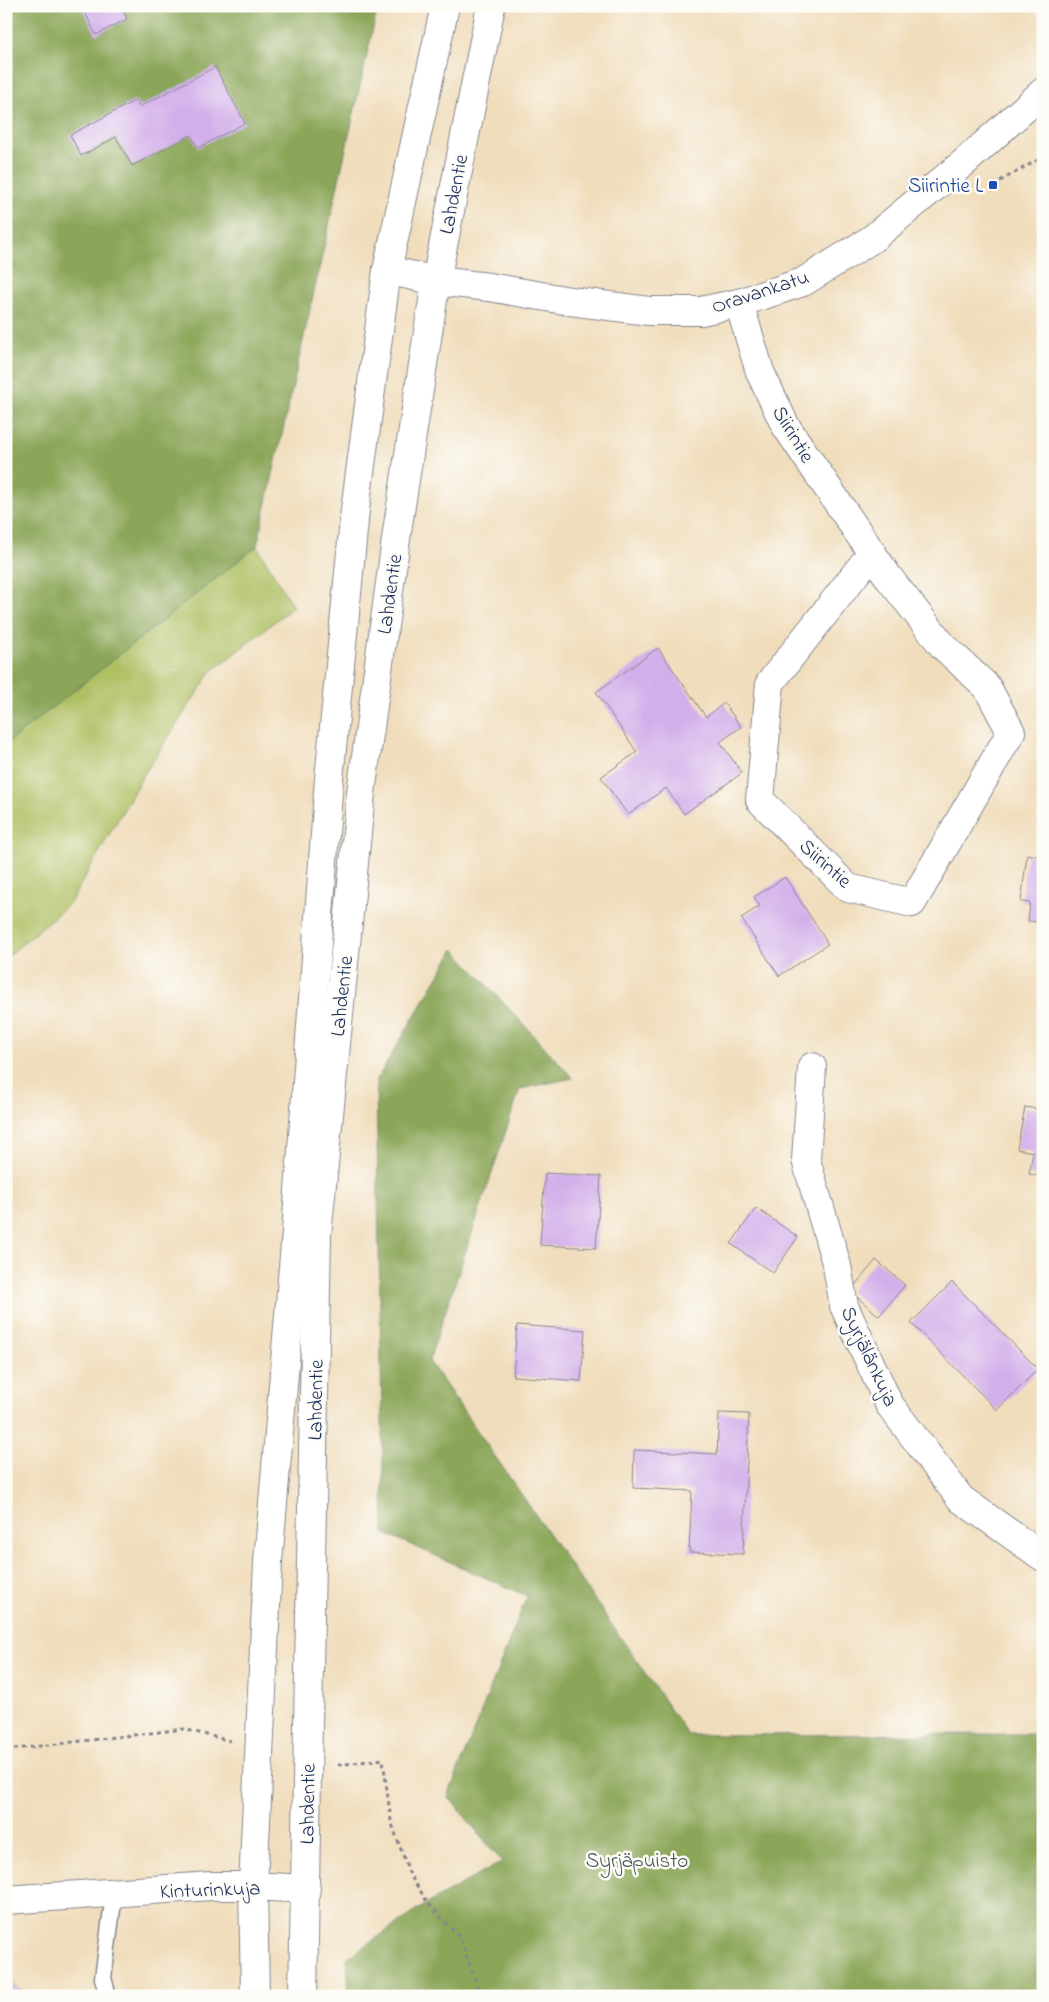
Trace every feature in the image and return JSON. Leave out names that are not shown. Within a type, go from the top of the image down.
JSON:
[{"type":"main road","name":"Lahdentie","points":[[255,1996],[253,1886],[268,1562],[296,1232],[329,780],[355,510],[387,270],[446,6]]},
{"type":"main road","name":"Lahdentie","points":[[303,1996],[318,1235],[361,793],[398,525],[436,281],[491,6]]},
{"type":"main road","name":"Oravankatu","points":[[387,270],[436,281],[570,302],[649,311],[701,311],[739,303],[803,282],[872,239],[960,166],[1043,92]]},
{"type":"main road","name":"Siirintie","points":[[739,303],[760,372],[785,425],[889,578],[943,646],[987,686],[1011,732],[912,904],[848,888],[760,800],[770,683],[872,553]]},
{"type":"main road","name":"Syrjälänkuja","points":[[812,1067],[806,1160],[837,1266],[844,1306],[885,1395],[961,1499],[1043,1557]]},
{"type":"main road","name":"Kinturinkuja","points":[[6,1900],[211,1886],[306,1889]]},
{"type":"lane","points":[[108,1996],[103,1978],[114,1894]]},
{"type":"path","points":[[993,185],[1043,157]]},
{"type":"path","points":[[6,1750],[184,1729],[231,1741]]},
{"type":"path","points":[[329,1766],[383,1759],[391,1822],[410,1875],[428,1903],[460,1938],[481,1996]]},
{"type":"shaded area","points":[[6,1979],[30,1996],[6,1996]]},
{"type":"green space","points":[[6,6],[378,6],[257,546],[6,744]]},
{"type":"green space","points":[[257,546],[293,607],[211,672],[141,779],[70,903],[6,958],[6,744]]},
{"type":"green space","name":"Syrjäpuisto","points":[[454,949],[573,1078],[520,1089],[429,1361],[688,1735],[1043,1734],[1043,1996],[349,1996],[347,1958],[428,1903],[502,1862],[448,1796],[527,1596],[384,1533],[376,1081]]},
{"type":"building","points":[[82,6],[120,6],[127,19],[96,35]]},
{"type":"building","points":[[215,67],[245,123],[198,148],[191,135],[132,166],[116,137],[81,156],[70,135],[136,100],[139,107]]},
{"type":"building","points":[[658,648],[706,717],[724,703],[741,727],[720,742],[742,773],[684,814],[666,788],[628,815],[601,777],[637,752],[596,692]]},
{"type":"building","points":[[1027,854],[1043,857],[1043,923],[1028,921],[1030,903],[1021,902]]},
{"type":"building","points":[[785,877],[828,944],[779,976],[741,918],[760,906],[754,897]]},
{"type":"building","points":[[1025,1107],[1043,1110],[1043,1177],[1029,1174],[1033,1152],[1017,1149]]},
{"type":"building","points":[[545,1173],[601,1176],[596,1248],[540,1245]]},
{"type":"building","points":[[756,1208],[798,1237],[773,1273],[731,1244]]},
{"type":"building","points":[[876,1260],[905,1285],[879,1316],[850,1291]]},
{"type":"building","points":[[952,1282],[1038,1369],[997,1410],[911,1323]]},
{"type":"building","points":[[517,1325],[585,1330],[581,1381],[513,1376]]},
{"type":"building","points":[[719,1413],[749,1414],[743,1554],[689,1552],[692,1491],[633,1488],[634,1450],[717,1454]]},
{"type":"place","name":"Siirintie L","points":[[993,185]]}]
